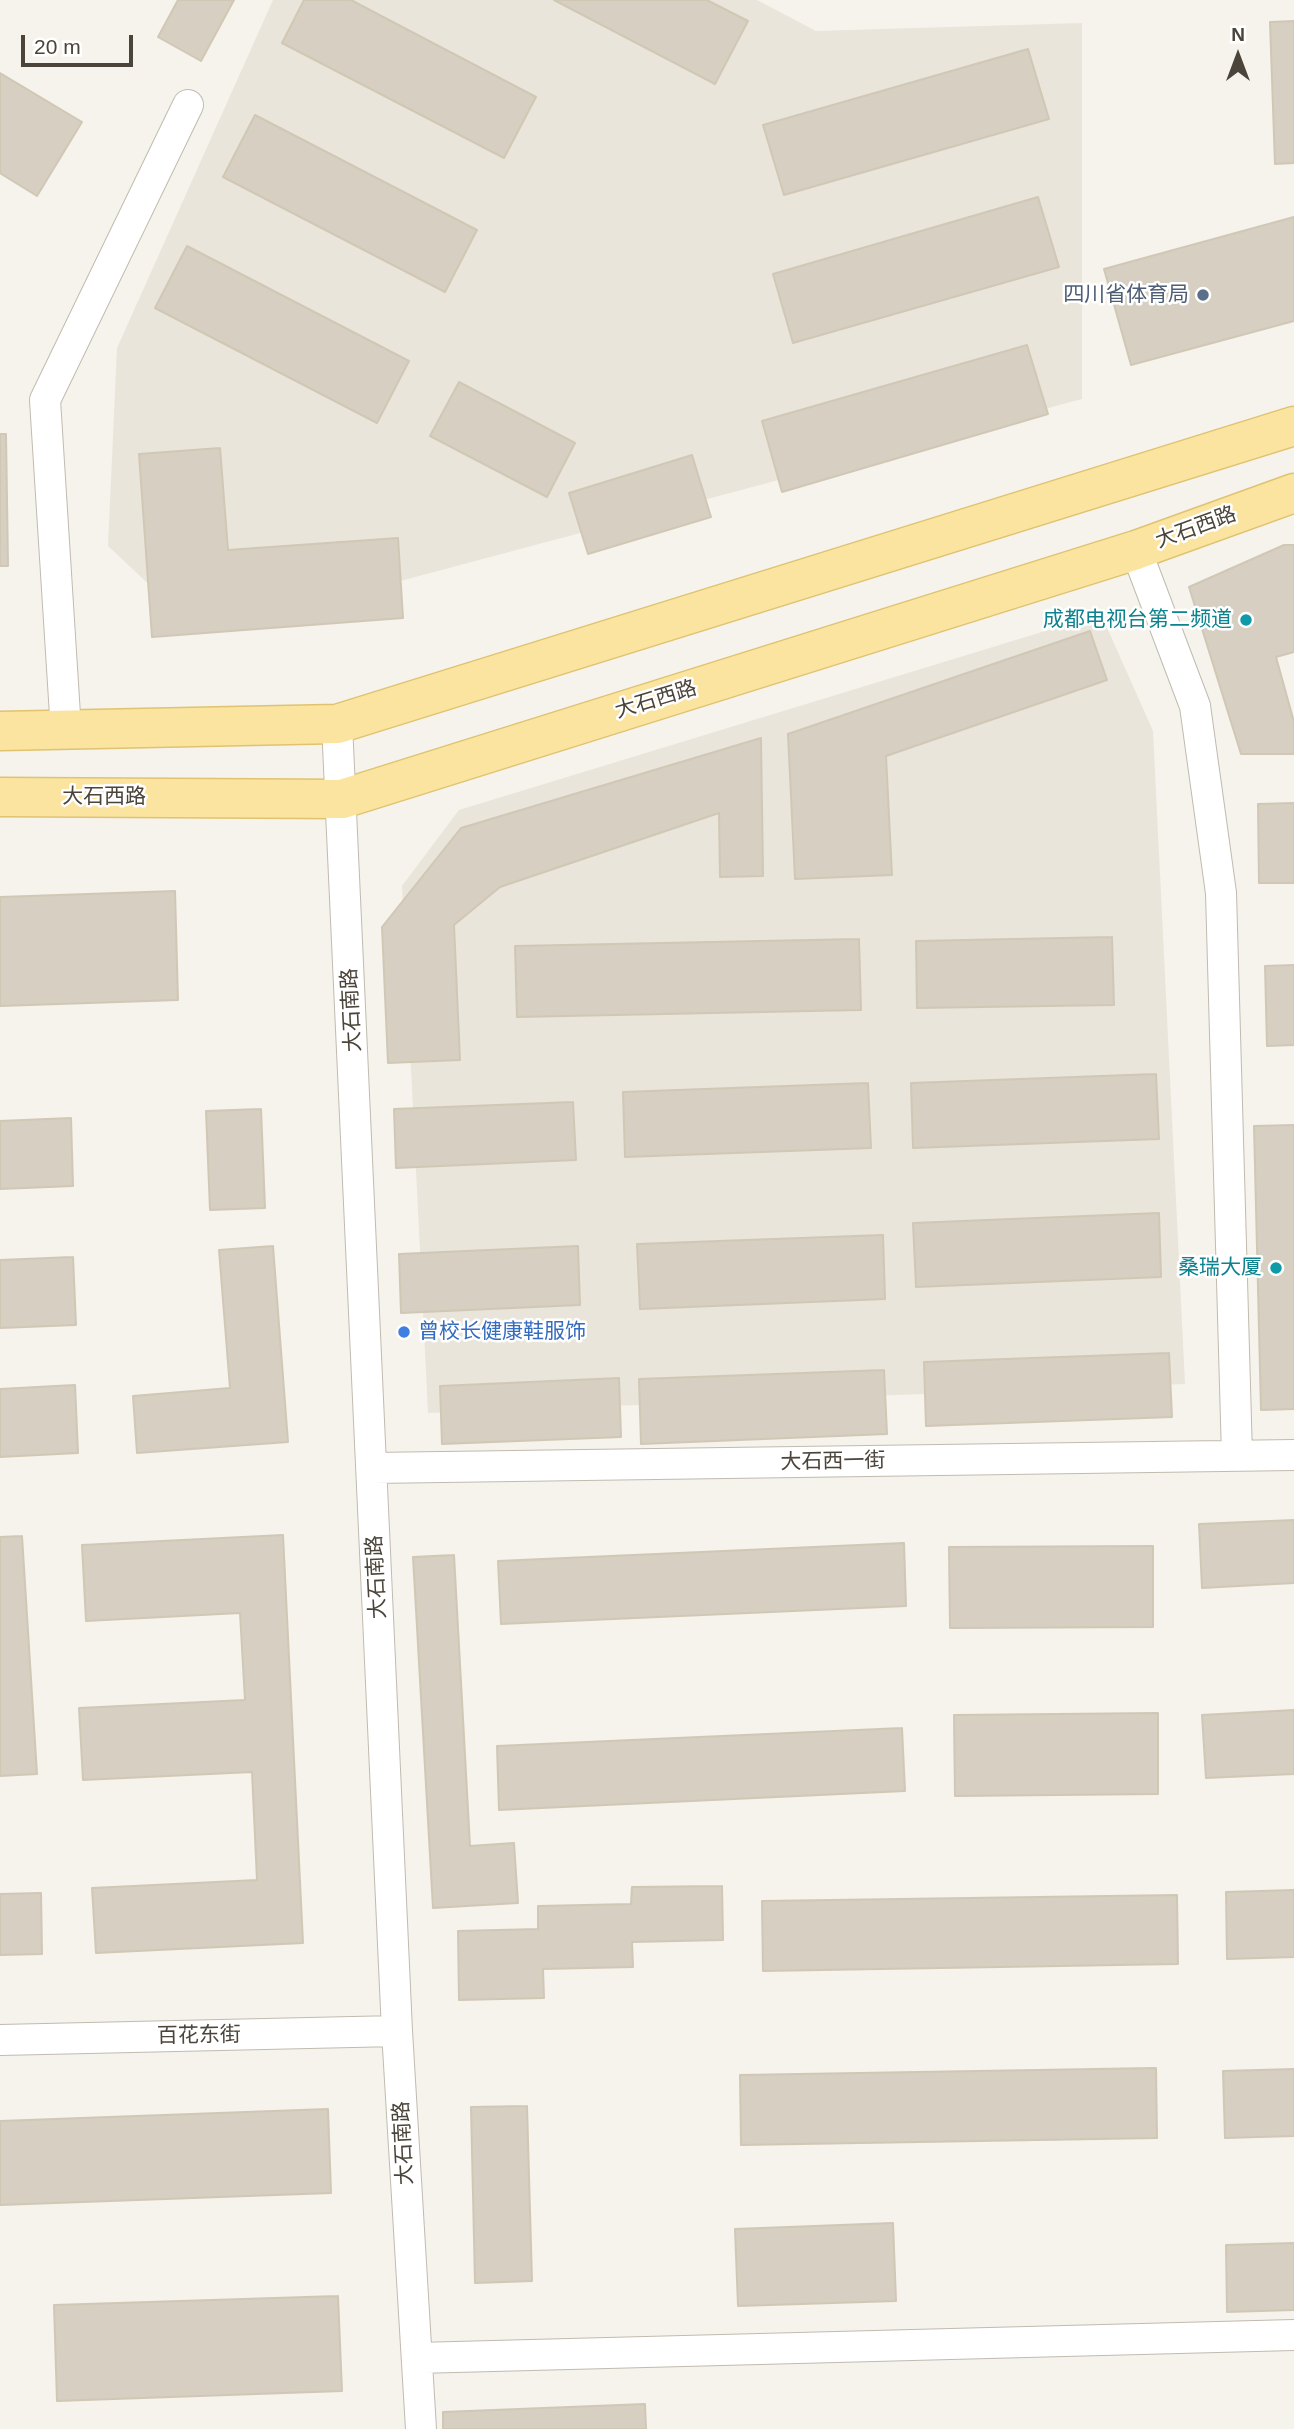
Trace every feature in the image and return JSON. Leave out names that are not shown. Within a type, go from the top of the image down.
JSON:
[{"type":"main road","points":[[0,731],[337,724],[1294,426]]},
{"type":"main road","name":"大石西路","points":[[0,797],[342,799],[1136,550],[1294,493]]},
{"type":"street","points":[[66,731],[46,400],[188,105]]},
{"type":"street","points":[[1136,550],[1195,706],[1221,893],[1237,1456]]},
{"type":"street","name":"大石南路","points":[[337,724],[397,2031],[421,2429]]},
{"type":"street","name":"大石西一街","points":[[372,1468],[1294,1455]]},
{"type":"street","name":"百花东街","points":[[0,2040],[397,2031]]},
{"type":"street","points":[[417,2358],[1294,2334]]},
{"type":"shaded area","points":[[273,0],[757,0],[816,31],[1082,23],[1082,399],[273,615],[175,609],[108,546],[117,348]]},
{"type":"shaded area","points":[[1101,614],[1153,731],[1185,1384],[428,1413],[402,886],[459,810]]},
{"type":"building","points":[[178,0],[234,0],[201,61],[158,37]]},
{"type":"building","points":[[304,0],[351,0],[536,97],[504,158],[282,43]]},
{"type":"building","points":[[554,0],[707,0],[748,21],[715,84]]},
{"type":"building","points":[[1294,21],[1294,163],[1275,164],[1270,22]]},
{"type":"building","points":[[1028,49],[1049,119],[784,195],[763,125]]},
{"type":"building","points":[[0,73],[82,122],[37,196],[0,173]]},
{"type":"building","points":[[255,115],[477,230],[445,292],[223,177]]},
{"type":"building","points":[[1038,197],[1059,267],[793,343],[773,274]]},
{"type":"building","name":"四川省体育局","points":[[1294,217],[1294,321],[1131,365],[1104,269]]},
{"type":"building","points":[[187,246],[409,361],[377,423],[155,308]]},
{"type":"building","points":[[1027,345],[1048,414],[782,492],[762,421]]},
{"type":"building","points":[[459,382],[575,443],[547,497],[430,436]]},
{"type":"building","points":[[0,434],[6,434],[8,566],[0,566]]},
{"type":"building","points":[[220,448],[228,550],[398,538],[403,618],[152,637],[139,454]]},
{"type":"building","points":[[692,455],[711,517],[588,554],[569,493]]},
{"type":"building","name":"成都电视台第二频道","points":[[1284,545],[1294,545],[1294,652],[1276,657],[1294,722],[1294,754],[1241,754],[1189,587]]},
{"type":"building","points":[[1090,631],[1107,680],[886,756],[892,875],[795,879],[788,734]]},
{"type":"building","points":[[761,738],[763,876],[720,877],[719,813],[500,887],[454,925],[460,1060],[388,1063],[382,927],[461,828]]},
{"type":"building","points":[[1294,803],[1294,883],[1259,883],[1258,804]]},
{"type":"building","points":[[175,891],[178,1000],[0,1006],[0,897]]},
{"type":"building","points":[[1112,937],[1114,1005],[917,1008],[916,941]]},
{"type":"building","points":[[859,939],[861,1010],[517,1017],[515,946]]},
{"type":"building","points":[[1294,965],[1294,1045],[1267,1046],[1265,966]]},
{"type":"building","points":[[1156,1074],[1159,1139],[913,1148],[911,1083]]},
{"type":"building","points":[[868,1083],[871,1148],[625,1157],[623,1092]]},
{"type":"building","points":[[573,1102],[576,1160],[396,1168],[394,1109]]},
{"type":"building","points":[[261,1109],[265,1208],[210,1210],[206,1111]]},
{"type":"building","points":[[71,1118],[73,1186],[0,1189],[0,1121]]},
{"type":"building","name":"桑瑞大厦","points":[[1294,1125],[1294,1409],[1261,1410],[1254,1126]]},
{"type":"building","points":[[1159,1213],[1161,1277],[916,1287],[913,1223]]},
{"type":"building","points":[[883,1235],[885,1299],[640,1309],[637,1244]]},
{"type":"building","points":[[273,1246],[288,1442],[137,1453],[133,1396],[230,1388],[219,1250]]},
{"type":"building","points":[[578,1246],[580,1305],[401,1313],[399,1254]]},
{"type":"building","points":[[73,1257],[76,1325],[0,1328],[0,1260]]},
{"type":"building","points":[[1169,1353],[1172,1417],[926,1426],[924,1362]]},
{"type":"building","points":[[884,1370],[887,1434],[641,1444],[639,1379]]},
{"type":"building","points":[[619,1378],[621,1437],[442,1444],[440,1386]]},
{"type":"building","points":[[75,1385],[78,1453],[0,1457],[0,1389]]},
{"type":"building","points":[[1294,1520],[1294,1583],[1202,1588],[1199,1524]]},
{"type":"building","points":[[283,1535],[303,1943],[96,1953],[92,1888],[257,1880],[252,1772],[83,1780],[79,1708],[245,1700],[240,1613],[86,1621],[82,1545]]},
{"type":"building","points":[[22,1536],[37,1774],[0,1776],[0,1537]]},
{"type":"building","points":[[904,1543],[906,1606],[501,1624],[498,1561]]},
{"type":"building","points":[[1153,1546],[1153,1627],[950,1628],[949,1547]]},
{"type":"building","points":[[454,1555],[470,1846],[514,1843],[518,1903],[433,1908],[413,1557]]},
{"type":"building","points":[[1294,1710],[1294,1774],[1206,1778],[1202,1715]]},
{"type":"building","points":[[1158,1713],[1158,1794],[955,1796],[954,1715]]},
{"type":"building","points":[[902,1728],[905,1791],[499,1810],[497,1746]]},
{"type":"building","points":[[722,1886],[723,1940],[632,1942],[633,1967],[543,1969],[544,1998],[459,2000],[458,1931],[538,1929],[538,1906],[631,1904],[632,1887]]},
{"type":"building","points":[[1294,1890],[1294,1957],[1227,1959],[1226,1892]]},
{"type":"building","points":[[41,1893],[42,1954],[0,1955],[0,1894]]},
{"type":"building","points":[[1177,1895],[1178,1964],[763,1971],[762,1901]]},
{"type":"building","points":[[1156,2068],[1157,2138],[741,2145],[740,2075]]},
{"type":"building","points":[[1294,2069],[1294,2136],[1225,2138],[1223,2071]]},
{"type":"building","points":[[527,2106],[532,2281],[475,2283],[471,2107]]},
{"type":"building","points":[[328,2109],[331,2193],[0,2205],[0,2121]]},
{"type":"building","points":[[893,2223],[896,2301],[738,2306],[735,2229]]},
{"type":"building","points":[[1294,2243],[1294,2310],[1227,2312],[1226,2245]]},
{"type":"building","points":[[338,2296],[342,2391],[57,2401],[54,2305]]},
{"type":"building","points":[[645,2404],[646,2429],[443,2429],[443,2412]]},
{"type":"place","name":"四川省体育局","points":[[1203,295]]},
{"type":"place","name":"成都电视台第二频道","points":[[1246,620]]},
{"type":"place","name":"桑瑞大厦","points":[[1276,1268]]},
{"type":"place","name":"曾校长健康鞋服饰","points":[[404,1332]]}]
